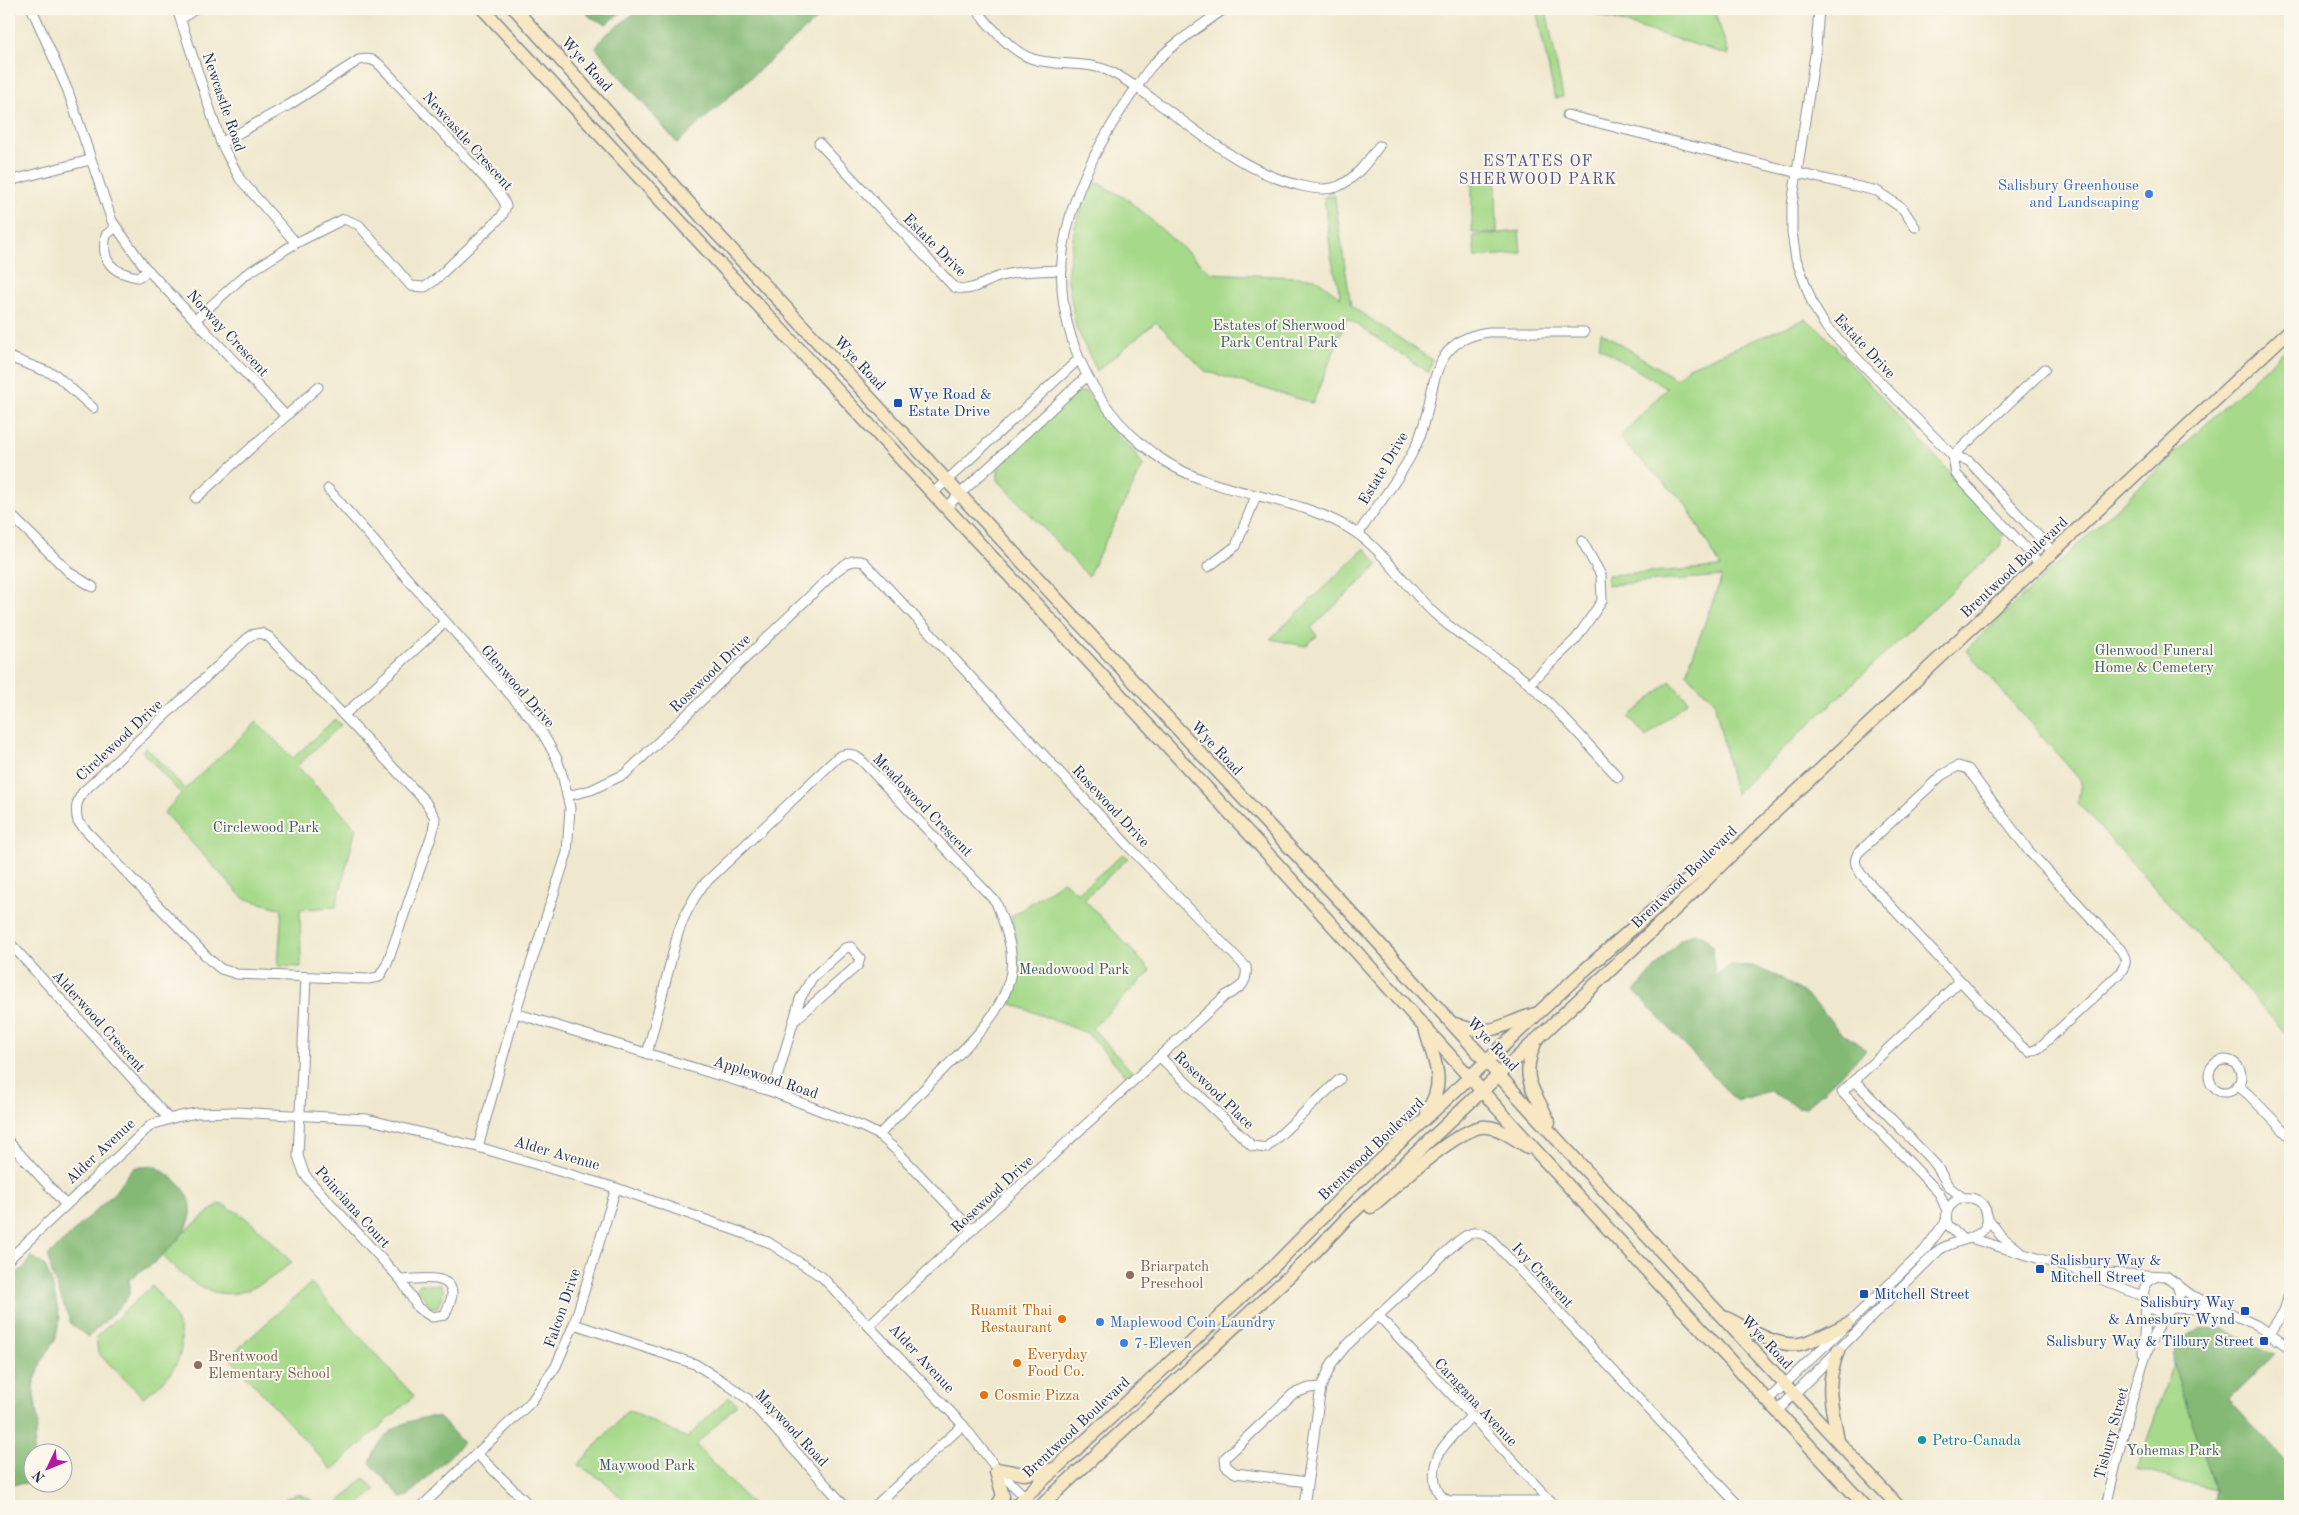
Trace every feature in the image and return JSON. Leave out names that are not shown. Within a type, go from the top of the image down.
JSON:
[{"type":"main road","points":[[482,9],[946,507],[1471,1077],[1537,1152],[1865,1506]]},
{"type":"main road","name":"Wye Road","points":[[515,9],[707,223],[1347,908],[1554,1136],[1898,1506]]},
{"type":"main road","name":"Brentwood Boulevard","points":[[1015,1506],[1270,1270],[1416,1127],[1471,1077],[1493,1069],[1536,1040],[1707,879],[1759,827],[2290,330]]},
{"type":"main road","name":"Brentwood Boulevard","points":[[1042,1506],[1313,1254],[1346,1219],[1483,1091],[1493,1069],[1537,1013],[1697,872],[1759,827]]},
{"type":"main road","points":[[1493,1069],[1548,1017],[1579,975]]},
{"type":"main road","points":[[1439,1011],[1455,1024],[1480,1031],[1499,1029],[1517,1019],[1537,1013]]},
{"type":"main road","points":[[1416,1127],[1436,1096],[1439,1087],[1439,1078],[1424,1026]]},
{"type":"main road","points":[[1536,1040],[1529,1062],[1529,1085],[1554,1136]]},
{"type":"main road","points":[[1313,1254],[1443,1146],[1470,1130],[1484,1126],[1498,1129],[1537,1152]]},
{"type":"main road","points":[[1719,1314],[1777,1342],[1790,1344],[1801,1344],[1847,1324]]},
{"type":"main road","points":[[1838,1351],[1831,1371],[1829,1391],[1838,1441]]},
{"type":"main road","points":[[997,1506],[1003,1496],[997,1468],[1024,1474],[1055,1469]]},
{"type":"main road","points":[[1057,1506],[1064,1485]]},
{"type":"main road","name":"Alder Avenue","points":[[1025,1497],[1034,1506]]},
{"type":"street","name":"Norway Crescent","points":[[32,9],[68,91],[112,221],[149,271],[286,416]]},
{"type":"street","name":"Newcastle Road","points":[[177,9],[220,143],[240,179],[296,243]]},
{"type":"street","points":[[181,19],[195,9]]},
{"type":"street","points":[[977,9],[1003,40],[1020,53],[1032,59],[1049,62],[1098,66],[1137,88],[1236,159],[1264,175],[1283,182],[1309,188],[1329,189],[1341,185],[1362,169],[1379,146]]},
{"type":"street","points":[[1224,9],[1172,47],[1150,69],[1101,144],[1075,200],[1065,237],[1062,270],[1068,322],[1079,359],[1087,376],[1122,425],[1152,453],[1187,474],[1218,486],[1307,509],[1325,516],[1358,534],[1436,616],[1529,684],[1618,777]]},
{"type":"street","name":"Estate Drive","points":[[1819,9],[1815,56],[1792,205],[1792,232],[1796,258],[1814,305],[1833,336],[1953,456],[1969,461],[2053,552]]},
{"type":"street","name":"Newcastle Crescent","points":[[196,319],[245,275],[296,243],[344,219],[359,225],[411,286],[425,287],[434,281],[502,216],[506,206],[496,190],[381,66],[368,58],[359,60],[290,105],[220,143]]},
{"type":"street","points":[[1566,116],[1878,191],[1903,209],[1915,228]]},
{"type":"street","name":"Estate Drive","points":[[818,143],[954,287],[960,289],[974,288],[1013,273],[1062,270]]},
{"type":"street","points":[[9,181],[90,160]]},
{"type":"street","points":[[116,227],[106,235],[104,245],[105,258],[120,274],[138,277],[149,271]]},
{"type":"street","name":"Estate Drive","points":[[1358,534],[1419,440],[1435,372],[1443,356],[1453,346],[1475,333],[1584,332]]},
{"type":"street","points":[[9,357],[56,375],[93,408]]},
{"type":"street","points":[[932,493],[1079,359]]},
{"type":"street","points":[[1953,456],[2045,369]]},
{"type":"street","points":[[946,507],[1087,376]]},
{"type":"street","points":[[196,498],[318,387]]},
{"type":"street","name":"Estate Drive","points":[[1953,456],[1956,474],[2041,565]]},
{"type":"street","name":"Glenwood Drive","points":[[328,489],[543,734],[557,759],[570,808],[567,852],[515,1013],[478,1147]]},
{"type":"street","points":[[1208,567],[1236,546],[1256,496]]},
{"type":"street","points":[[9,513],[70,573],[93,587]]},
{"type":"street","points":[[1529,684],[1576,639],[1602,601],[1601,575],[1582,541]]},
{"type":"street","name":"Rosewood Drive","points":[[566,796],[591,790],[626,774],[846,562],[855,560],[864,562],[1125,842],[1246,967],[1245,981],[1241,988],[1225,996],[869,1325]]},
{"type":"street","points":[[344,715],[444,622]]},
{"type":"street","name":"Circlewood Drive","points":[[261,633],[269,637],[344,715],[425,802],[435,818],[433,832],[387,964],[380,977],[368,979],[237,974],[221,969],[209,959],[78,822],[76,813],[77,801],[83,792],[251,635],[261,633]]},
{"type":"street","name":"Meadowood Crescent","points":[[647,1054],[683,916],[693,900],[704,885],[838,757],[845,753],[853,755],[861,760],[996,902],[1007,930],[1010,948],[1010,980],[996,1010],[979,1032],[879,1135]]},
{"type":"street","points":[[1958,766],[1968,769],[2028,850],[2121,950],[2126,959],[2125,966],[2119,974],[2039,1048],[2030,1052],[2022,1047],[1960,981],[1861,874],[1855,859],[1858,853],[1942,774],[1958,766]]},
{"type":"street","name":"Alderwood Crescent","points":[[9,942],[169,1119]]},
{"type":"street","points":[[773,1092],[800,999],[812,978],[845,948],[852,947],[856,950],[860,958],[858,965],[795,1020]]},
{"type":"street","points":[[299,1116],[306,977]]},
{"type":"street","points":[[1960,981],[1842,1092],[1858,1106],[1926,1181],[1940,1193],[1952,1231],[1966,1239],[2022,1253],[2054,1265],[2084,1272],[2171,1278],[2191,1295],[2270,1332],[2290,1348]]},
{"type":"street","name":"Applewood Road","points":[[515,1013],[773,1092],[828,1112],[879,1135],[972,1230]]},
{"type":"street","name":"Rosewood Place","points":[[1160,1057],[1252,1146],[1266,1148],[1340,1078]]},
{"type":"street","points":[[1777,1411],[1939,1250],[1981,1232],[1985,1227],[1986,1208],[1982,1203],[1976,1199],[1962,1197],[1949,1187],[1936,1165],[1854,1080]]},
{"type":"street","points":[[2237,1085],[2290,1137]]},
{"type":"street","name":"Alder Avenue","points":[[9,1259],[151,1125],[196,1113],[236,1112],[368,1119],[478,1147],[616,1188],[768,1242],[822,1277],[964,1425],[997,1468],[1025,1497]]},
{"type":"street","name":"Poinciana Court","points":[[299,1116],[298,1156],[304,1173],[401,1280],[418,1308],[432,1317],[439,1318],[445,1315],[452,1297],[452,1291],[448,1284],[436,1278],[401,1280]]},
{"type":"street","points":[[9,1142],[66,1205]]},
{"type":"street","name":"Falcon Drive","points":[[422,1506],[531,1402],[556,1366],[574,1324],[616,1188]]},
{"type":"street","points":[[1767,1401],[1924,1251],[1947,1216],[1951,1205],[1962,1197]]},
{"type":"street","points":[[1987,1217],[2001,1236],[2022,1253]]},
{"type":"street","name":"Ivy Crescent","points":[[1304,1506],[1321,1387],[1326,1373],[1338,1355],[1378,1315],[1463,1236],[1469,1233],[1480,1232],[1490,1238],[1739,1506]]},
{"type":"street","points":[[2084,1272],[2145,1300],[2154,1310],[2224,1311]]},
{"type":"street","points":[[2145,1300],[2144,1291],[2149,1280],[2160,1276]]},
{"type":"street","points":[[2171,1309],[2180,1294],[2176,1283]]},
{"type":"street","points":[[2270,1332],[2287,1309],[2287,1296],[2290,1292]]},
{"type":"street","name":"Tisbury Street","points":[[2142,1366],[2147,1313],[2145,1300]]},
{"type":"street","name":"Tisbury Street","points":[[2106,1506],[2142,1366],[2157,1326],[2171,1309]]},
{"type":"street","name":"Caragana Avenue","points":[[1378,1315],[1553,1504]]},
{"type":"street","name":"Maywood Road","points":[[574,1324],[695,1364],[724,1382],[748,1399],[845,1506]]},
{"type":"street","points":[[1307,1482],[1234,1473],[1226,1466],[1225,1458],[1293,1394],[1309,1388],[1321,1387]]},
{"type":"street","points":[[1471,1416],[1437,1458],[1435,1482],[1439,1494],[1444,1499],[1450,1501],[1553,1504]]},
{"type":"street","points":[[876,1506],[964,1425]]},
{"type":"street","points":[[476,1453],[530,1506]]},
{"type":"green space","points":[[582,9],[626,9],[606,24],[590,17]]},
{"type":"green space","points":[[640,9],[687,9],[698,11],[717,9],[828,9],[677,143],[596,48],[604,36]]},
{"type":"green space","points":[[1536,9],[1546,9],[1563,97],[1555,98]]},
{"type":"green space","points":[[1578,9],[1714,9],[1729,55]]},
{"type":"green space","name":"Estates of Sherwood Park Central Park","points":[[1090,179],[1127,199],[1211,273],[1315,278],[1341,298],[1331,256],[1324,197],[1334,194],[1351,306],[1432,360],[1429,373],[1347,318],[1313,403],[1205,371],[1156,322],[1097,371],[1076,328],[1067,276],[1075,226]]},
{"type":"green space","points":[[1472,181],[1496,181],[1497,233],[1472,233]]},
{"type":"green space","points":[[1519,231],[1521,253],[1475,257],[1473,236]]},
{"type":"green space","points":[[1805,319],[1820,330],[2004,532],[2000,546],[1735,794],[1714,701],[1686,674],[1722,576],[1607,585],[1608,575],[1721,567],[1685,503],[1619,438],[1667,388],[1599,347],[1601,332],[1676,379],[1689,367]]},
{"type":"green space","name":"Glenwood Funeral Home & Cemetery","points":[[2290,345],[2290,1038],[2078,803],[2081,781],[1966,650]]},
{"type":"green space","points":[[1086,392],[1118,430],[1117,435],[1134,451],[1143,466],[1088,576],[998,480],[998,468],[1008,459],[1007,455],[1072,395]]},
{"type":"green space","points":[[1365,548],[1378,565],[1311,628],[1317,636],[1305,646],[1270,639]]},
{"type":"green space","points":[[1670,681],[1688,701],[1646,737],[1629,717]]},
{"type":"green space","name":"Circlewood Park","points":[[335,719],[341,725],[297,766],[356,828],[336,907],[300,909],[301,967],[278,966],[282,909],[243,898],[164,813],[181,794],[142,751],[146,747],[185,789],[257,722],[293,758]]},
{"type":"green space","name":"Meadowood Park","points":[[1123,854],[1128,858],[1084,899],[1151,971],[1092,1028],[1132,1072],[1127,1076],[1087,1033],[1012,1004],[1018,960],[1011,917],[1063,881],[1078,893]]},
{"type":"green space","points":[[1694,933],[1704,936],[1712,947],[1715,976],[1730,965],[1752,966],[1781,978],[1806,995],[1822,1010],[1838,1030],[1867,1050],[1806,1107],[1798,1107],[1769,1091],[1736,1101],[1635,991],[1680,940]]},
{"type":"green space","points":[[154,1166],[167,1173],[185,1190],[190,1200],[189,1221],[184,1232],[174,1244],[154,1263],[129,1280],[130,1290],[126,1299],[88,1337],[71,1324],[52,1274],[48,1256],[114,1193],[133,1168]]},
{"type":"green space","points":[[219,1204],[239,1214],[258,1228],[292,1262],[255,1287],[238,1292],[223,1293],[208,1290],[192,1282],[159,1252]]},
{"type":"green space","points":[[31,1256],[44,1265],[51,1280],[60,1319],[55,1340],[42,1361],[33,1386],[38,1423],[35,1442],[22,1442],[22,1484],[9,1485],[9,1279],[25,1267]]},
{"type":"green space","points":[[311,1283],[414,1396],[332,1470],[229,1357]]},
{"type":"green space","points":[[420,1284],[441,1285],[444,1292],[438,1306],[435,1308],[430,1306],[417,1288]]},
{"type":"green space","points":[[152,1286],[165,1301],[174,1316],[180,1331],[181,1345],[179,1358],[171,1372],[160,1384],[143,1397],[98,1353],[96,1337]]},
{"type":"green space","points":[[2200,1328],[2223,1329],[2275,1355],[2229,1399],[2290,1466],[2290,1506],[2214,1506],[2215,1490],[2173,1364],[2174,1351],[2180,1342],[2188,1334]]},
{"type":"green space","name":"Yohemas Park","points":[[2173,1364],[2215,1490],[2137,1469]]},
{"type":"green space","name":"Maywood Park","points":[[729,1397],[737,1404],[696,1445],[753,1506],[630,1506],[604,1481],[578,1465],[628,1410],[687,1438]]},
{"type":"green space","points":[[428,1417],[439,1417],[463,1443],[409,1495],[402,1498],[370,1463],[379,1444],[392,1431],[407,1422]]},
{"type":"green space","points":[[364,1478],[375,1490],[358,1506],[342,1506],[339,1502]]},
{"type":"green space","points":[[298,1494],[309,1498],[315,1506],[278,1506],[287,1497]]},
{"type":"place","name":"Salisbury Greenhouse and Landscaping","points":[[2149,194]]},
{"type":"place","name":"Wye Road & Estate Drive","points":[[898,403]]},
{"type":"place","name":"Salisbury Way & Mitchell Street","points":[[2040,1269]]},
{"type":"place","name":"Briarpatch Preschool","points":[[1130,1275]]},
{"type":"place","name":"Mitchell Street","points":[[1864,1294]]},
{"type":"place","name":"Salisbury Way & Amesbury Wynd","points":[[2245,1311]]},
{"type":"place","name":"Ruamit Thai Restaurant","points":[[1062,1319]]},
{"type":"place","name":"Maplewood Coin Laundry","points":[[1100,1322]]},
{"type":"place","name":"Salisbury Way & Tilbury Street","points":[[2264,1341]]},
{"type":"place","name":"7-Eleven","points":[[1124,1343]]},
{"type":"place","name":"Everyday Food Co.","points":[[1017,1363]]},
{"type":"place","name":"Brentwood Elementary School","points":[[198,1365]]},
{"type":"place","name":"Cosmic Pizza","points":[[984,1395]]},
{"type":"place","name":"Petro-Canada","points":[[1922,1440]]},
{"type":"district","name":"ESTATES OF SHERWOOD PARK","points":[[1538,169]]}]
